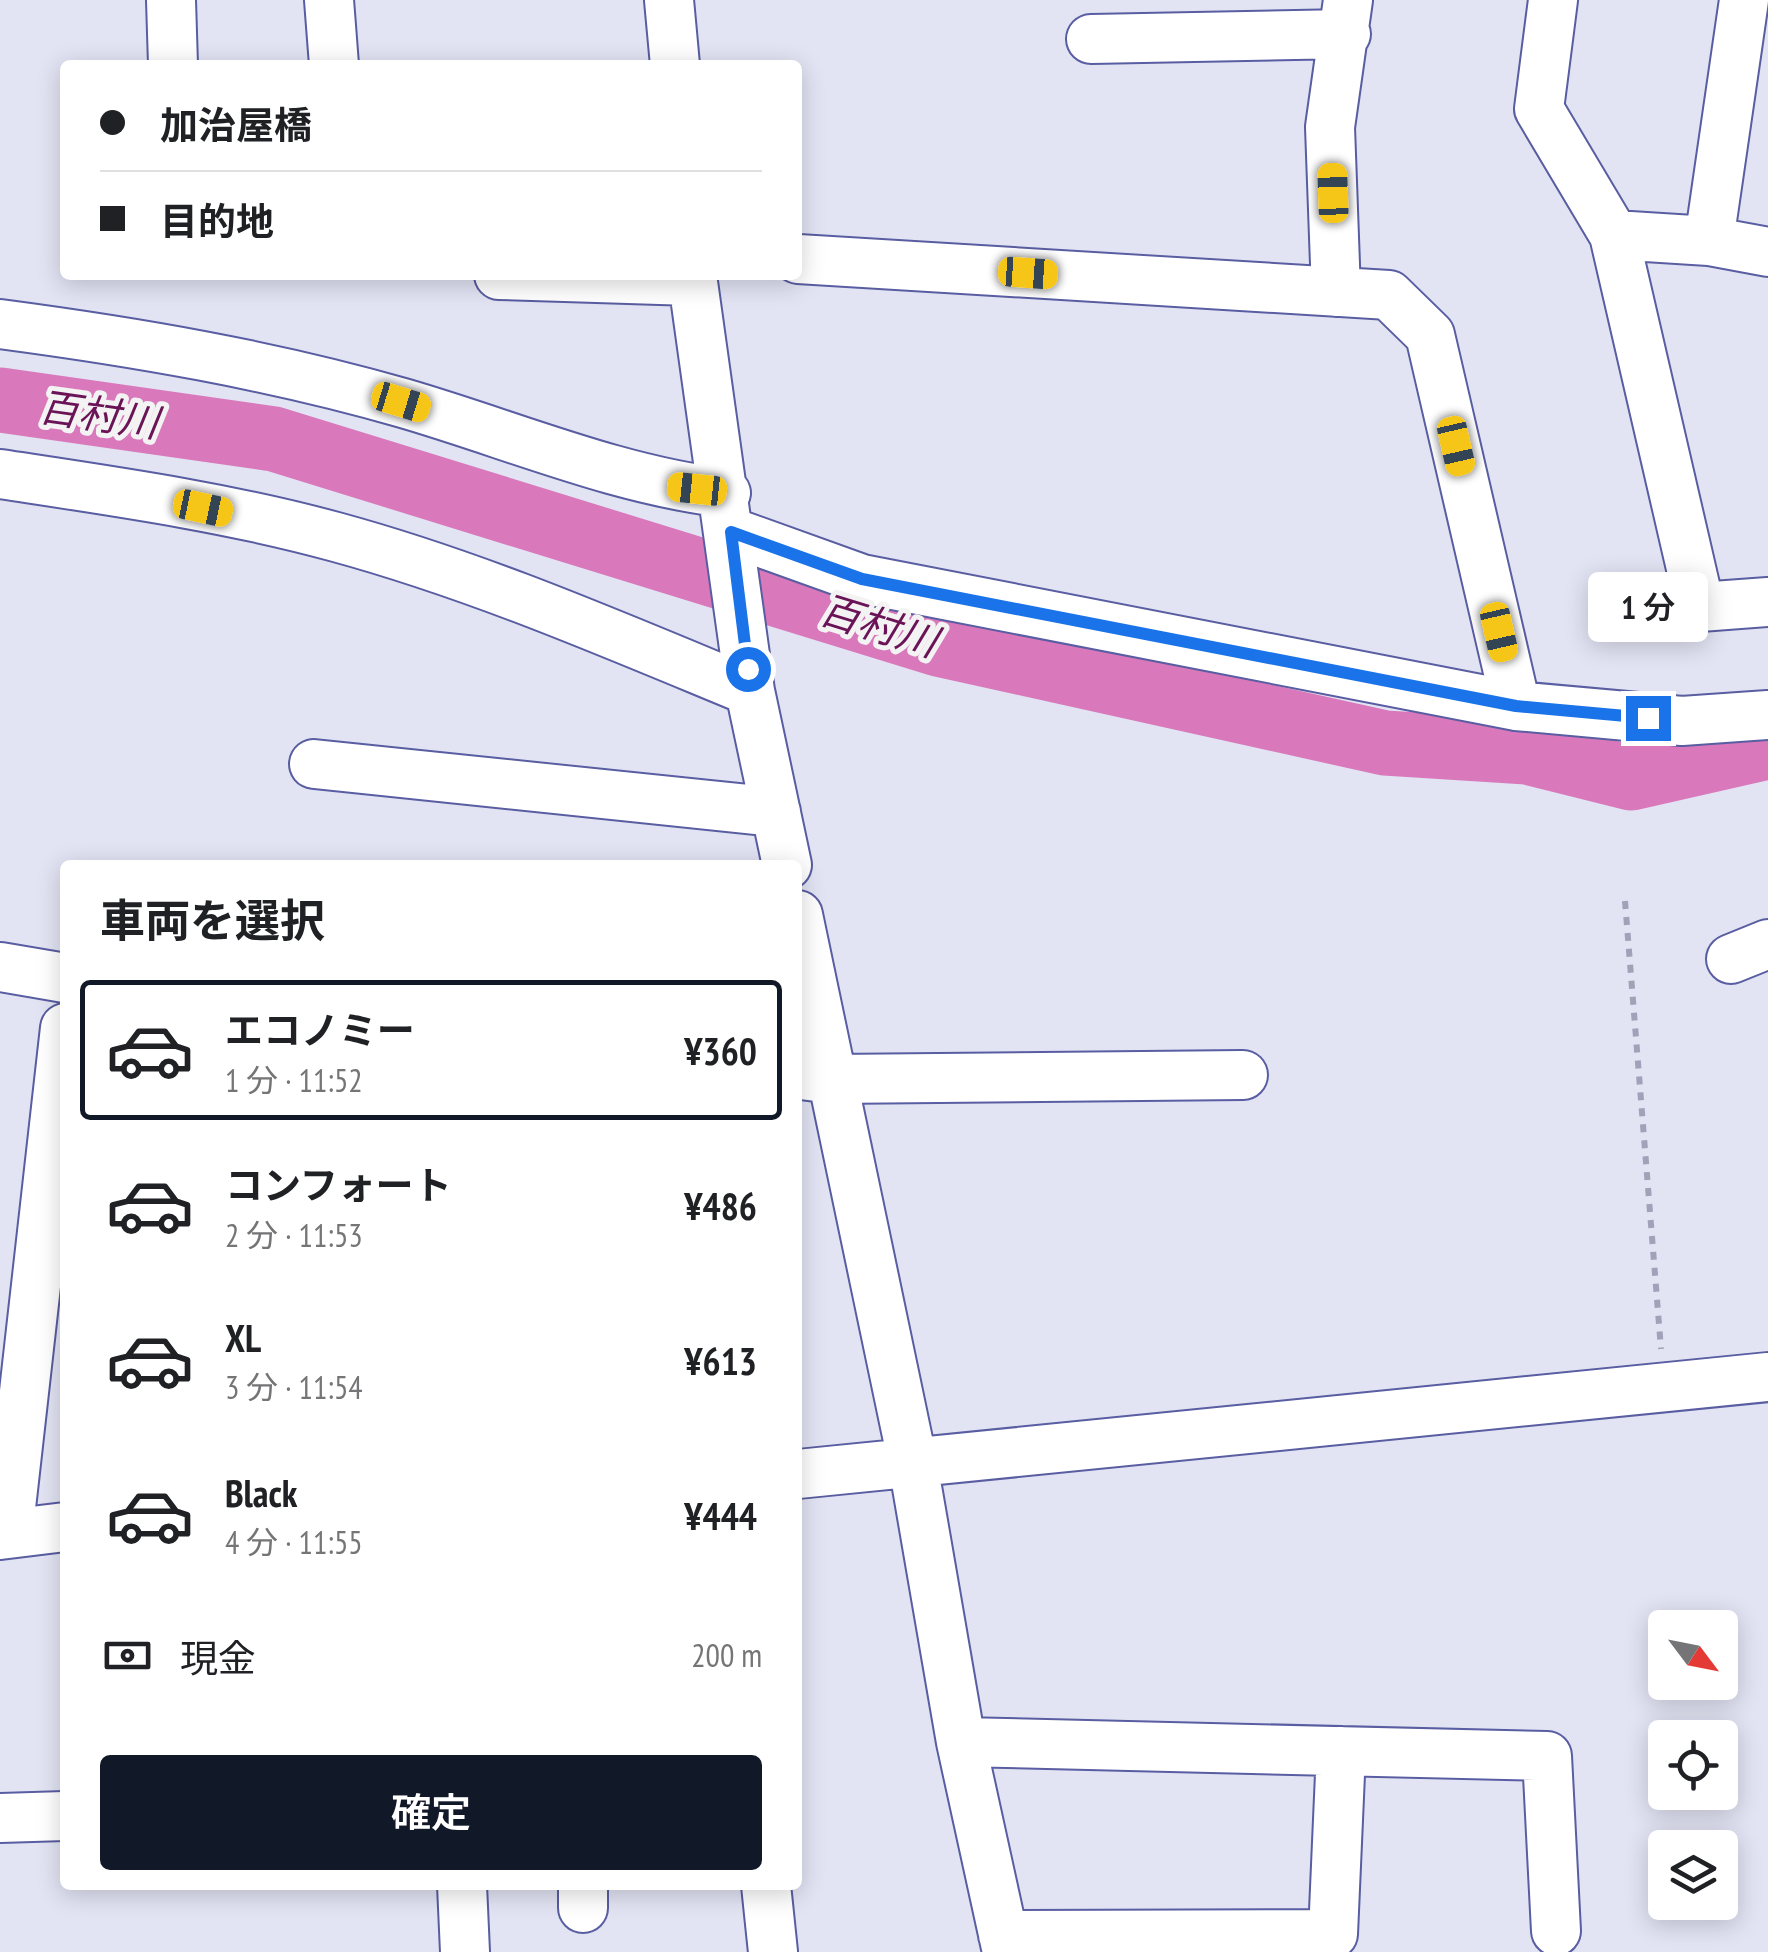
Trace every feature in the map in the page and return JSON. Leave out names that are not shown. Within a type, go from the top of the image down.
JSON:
[{"type":"street","points":[[172,0],[173,60]]},
{"type":"street","points":[[329,0],[334,60]]},
{"type":"street","points":[[670,0],[675,60]]},
{"type":"street","points":[[1553,0],[1538,109],[1614,235],[1700,607],[1768,602]]},
{"type":"street","points":[[1709,241],[1744,0]]},
{"type":"street","points":[[1091,39],[1347,17],[1330,127],[1336,292]]},
{"type":"street","points":[[1614,235],[1709,241],[1768,252]]},
{"type":"street","points":[[802,259],[1388,295],[1430,335],[1516,706]]},
{"type":"street","points":[[692,280],[748,669],[786,860]]},
{"type":"street","points":[[0,324],[141,342],[401,402],[668,486],[730,527],[862,579],[1516,706],[1682,721],[1768,715]]},
{"type":"street","points":[[0,474],[136,494],[336,537],[748,669]]},
{"type":"street","points":[[314,764],[776,812]]},
{"type":"street","points":[[802,953],[815,1077],[912,1464],[962,1742],[1005,1944],[1333,1934],[1341,1751]]},
{"type":"street","points":[[0,967],[60,977]]},
{"type":"street","points":[[60,1069],[4,1534],[60,1528]]},
{"type":"street","points":[[815,1077],[1243,1075]]},
{"type":"street","points":[[802,1474],[1768,1377]]},
{"type":"street","points":[[962,1742],[1547,1756],[1556,1931]]},
{"type":"street","points":[[0,1818],[60,1816]]},
{"type":"street","points":[[462,1890],[465,1952]]},
{"type":"street","points":[[766,1890],[772,1952]]},
{"type":"path","points":[[1625,902],[1664,1389]]},
{"type":"waterway","name":"百村川","points":[[0,400],[274,439],[938,644],[1385,743],[1527,752],[1631,778],[1768,747]]},
{"type":"route","points":[[748,669],[731,532],[862,579],[1516,706],[1648,718]]}]
